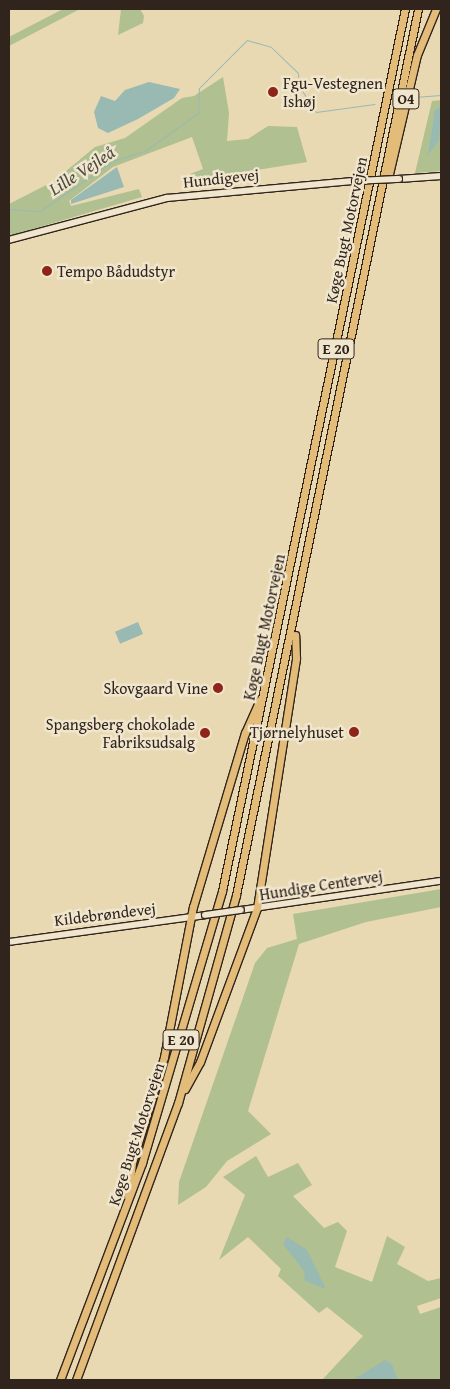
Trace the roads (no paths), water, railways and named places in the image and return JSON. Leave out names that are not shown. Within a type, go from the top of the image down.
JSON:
[{"type":"highway","name":"Køge Bugt Motorvejen","points":[[60,1380],[126,1208],[200,977],[266,689],[405,9]]},
{"type":"highway","name":"Køge Bugt Motorvejen","points":[[76,1380],[178,1103],[236,895],[383,191],[418,9]]},
{"type":"highway","name":"O4","points":[[383,191],[417,54],[436,9]]},
{"type":"highway","points":[[178,1103],[200,1062],[257,908],[296,658],[294,624]]},
{"type":"highway","points":[[126,1208],[132,1163],[164,1057],[190,917],[245,733],[266,689]]},
{"type":"street","name":"Hundigevej","points":[[9,240],[167,198],[441,176]]},
{"type":"street","name":"Hundige Centervej","points":[[205,915],[441,882]]},
{"type":"street","name":"Kildebrøndevej","points":[[9,942],[205,915]]},
{"type":"water","points":[[149,82],[180,89],[174,98],[138,119],[108,133],[98,128],[94,112],[101,96],[115,101],[125,90]]},
{"type":"water","points":[[441,107],[439,140],[428,155],[435,110]]},
{"type":"water","points":[[117,167],[124,187],[71,204],[71,200]]},
{"type":"water","points":[[138,622],[143,634],[120,644],[115,632]]},
{"type":"water","points":[[287,1237],[307,1250],[326,1289],[305,1281],[304,1271],[283,1244]]},
{"type":"water","points":[[385,1360],[392,1364],[398,1380],[353,1380]]},
{"type":"waterway","name":"Lille Vejleå","points":[[9,209],[40,211],[113,161],[146,150],[198,113],[199,88],[247,40],[271,47],[298,73],[299,86],[316,112],[374,104]]},
{"type":"waterway","name":"Lille Vejleå","points":[[414,97],[441,95]]},
{"type":"place","name":"Fgu-Vestegnen Ishøj","points":[[273,92]]},
{"type":"place","name":"Tempo Bådudstyr","points":[[47,271]]},
{"type":"place","name":"Skovgaard Vine","points":[[218,688]]},
{"type":"place","name":"Tjørnelyhuset","points":[[354,732]]},
{"type":"place","name":"Spangsberg chokolade Fabriksudsalg","points":[[205,733]]}]
